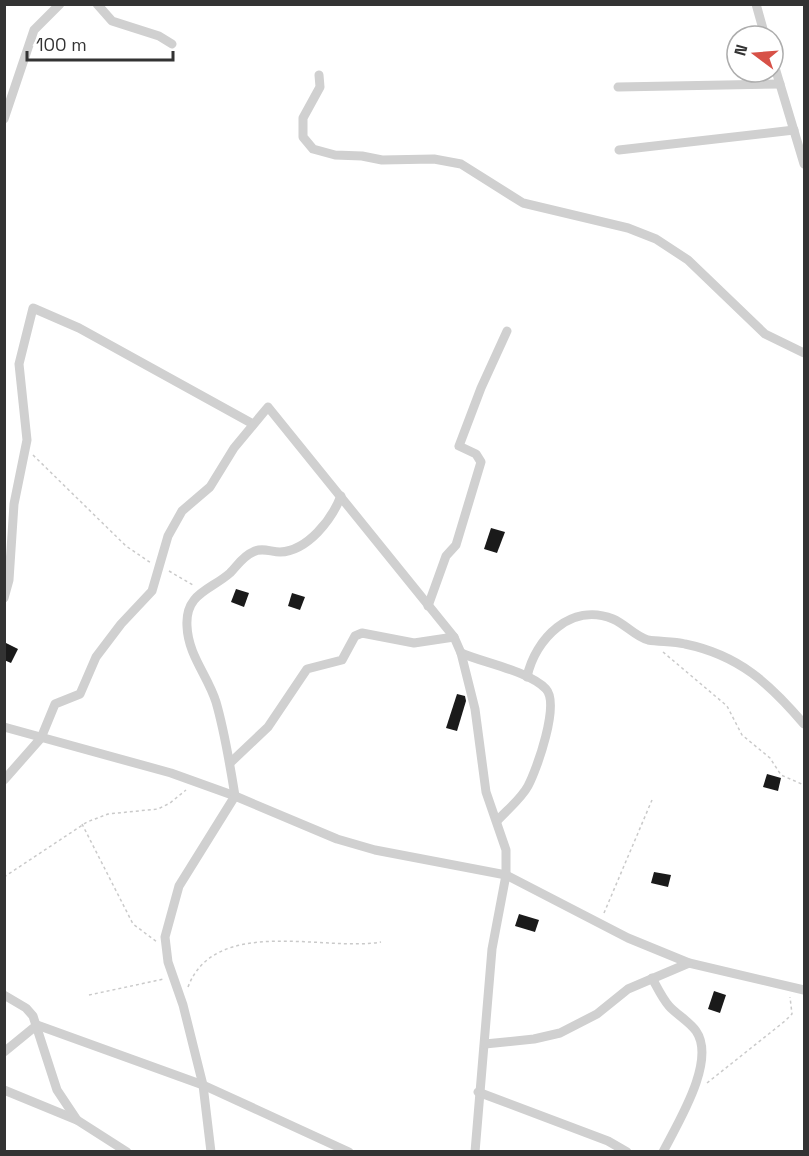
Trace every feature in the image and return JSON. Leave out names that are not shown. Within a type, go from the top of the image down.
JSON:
[{"type":"street","points":[[4,119],[34,30],[60,4]]},
{"type":"street","points":[[97,4],[112,21],[159,36],[172,45]]},
{"type":"street","points":[[756,4],[762,24]]},
{"type":"street","points":[[319,75],[320,87],[303,118],[303,137],[313,149],[334,155],[362,156],[382,160],[434,159],[461,164],[523,203],[628,228],[656,239],[688,260],[765,334],[804,353]]},
{"type":"street","points":[[618,87],[780,84],[804,164]]},
{"type":"street","points":[[618,150],[794,130]]},
{"type":"street","points":[[4,598],[9,580],[14,504],[26,446],[19,364],[33,308],[79,328],[253,424]]},
{"type":"street","points":[[428,606],[446,556],[456,545],[481,462],[476,454],[459,446],[481,388],[507,331]]},
{"type":"street","points":[[4,780],[41,738],[56,704],[80,694],[96,657],[121,624],[152,591],[168,536],[182,511],[210,487],[231,453],[268,406],[454,637],[461,653],[475,709],[486,792],[506,850],[506,875],[492,949],[485,1044],[478,1092],[475,1152]]},
{"type":"street","points":[[211,1152],[203,1085],[183,1005],[166,951],[166,926],[179,886],[235,796],[230,763],[215,701],[199,668],[187,627],[192,603],[202,590],[223,578],[255,551],[282,552],[313,537],[336,510],[341,496]]},
{"type":"street","points":[[526,677],[540,643],[561,624],[575,617],[602,615],[648,640],[686,644],[738,662],[776,692],[804,724]]},
{"type":"street","points":[[230,763],[268,727],[308,669],[342,660],[355,636],[362,633],[373,633],[414,643],[454,637]]},
{"type":"street","points":[[461,653],[526,677],[544,687],[550,694],[552,706],[539,756],[527,786],[497,820]]},
{"type":"street","points":[[4,727],[197,782],[235,796],[291,822],[375,850],[506,875],[601,922],[628,938],[689,963],[804,990]]},
{"type":"street","points":[[485,1044],[534,1039],[560,1033],[597,1014],[628,989],[689,963]]},
{"type":"street","points":[[652,978],[668,1005],[692,1026],[700,1039],[700,1064],[695,1089],[663,1152]]},
{"type":"street","points":[[4,995],[30,1011],[37,1025],[47,1064],[57,1090],[77,1120]]},
{"type":"street","points":[[4,1052],[37,1025]]},
{"type":"street","points":[[37,1025],[203,1085],[349,1152]]},
{"type":"street","points":[[4,1090],[77,1120],[128,1152]]},
{"type":"street","points":[[478,1092],[608,1141],[627,1152]]},
{"type":"path","points":[[26,446],[132,551],[202,590]]},
{"type":"path","points":[[648,640],[727,706],[742,735],[770,758],[781,775],[804,785]]},
{"type":"path","points":[[4,877],[82,824],[108,814],[164,807],[197,782]]},
{"type":"path","points":[[601,922],[652,800]]},
{"type":"path","points":[[82,824],[133,924],[166,951]]},
{"type":"path","points":[[183,1005],[188,984],[201,966],[225,949],[302,940],[348,944],[381,942]]},
{"type":"path","points":[[89,994],[129,984],[174,977]]},
{"type":"path","points":[[695,1089],[716,1076],[792,1014],[793,1007],[785,987]]},
{"type":"building","points":[[491,528],[505,532],[497,553],[484,549]]},
{"type":"building","points":[[236,589],[249,593],[244,607],[231,602]]},
{"type":"building","points":[[292,593],[305,597],[300,610],[288,606]]},
{"type":"building","points":[[4,642],[18,649],[11,663],[4,660]]},
{"type":"building","points":[[457,694],[465,696],[466,701],[457,731],[446,728]]},
{"type":"building","points":[[767,774],[781,778],[778,791],[763,787]]},
{"type":"building","points":[[654,872],[671,875],[668,887],[651,883]]},
{"type":"building","points":[[519,914],[539,920],[535,932],[515,926]]},
{"type":"building","points":[[714,991],[726,995],[720,1013],[708,1009]]}]
